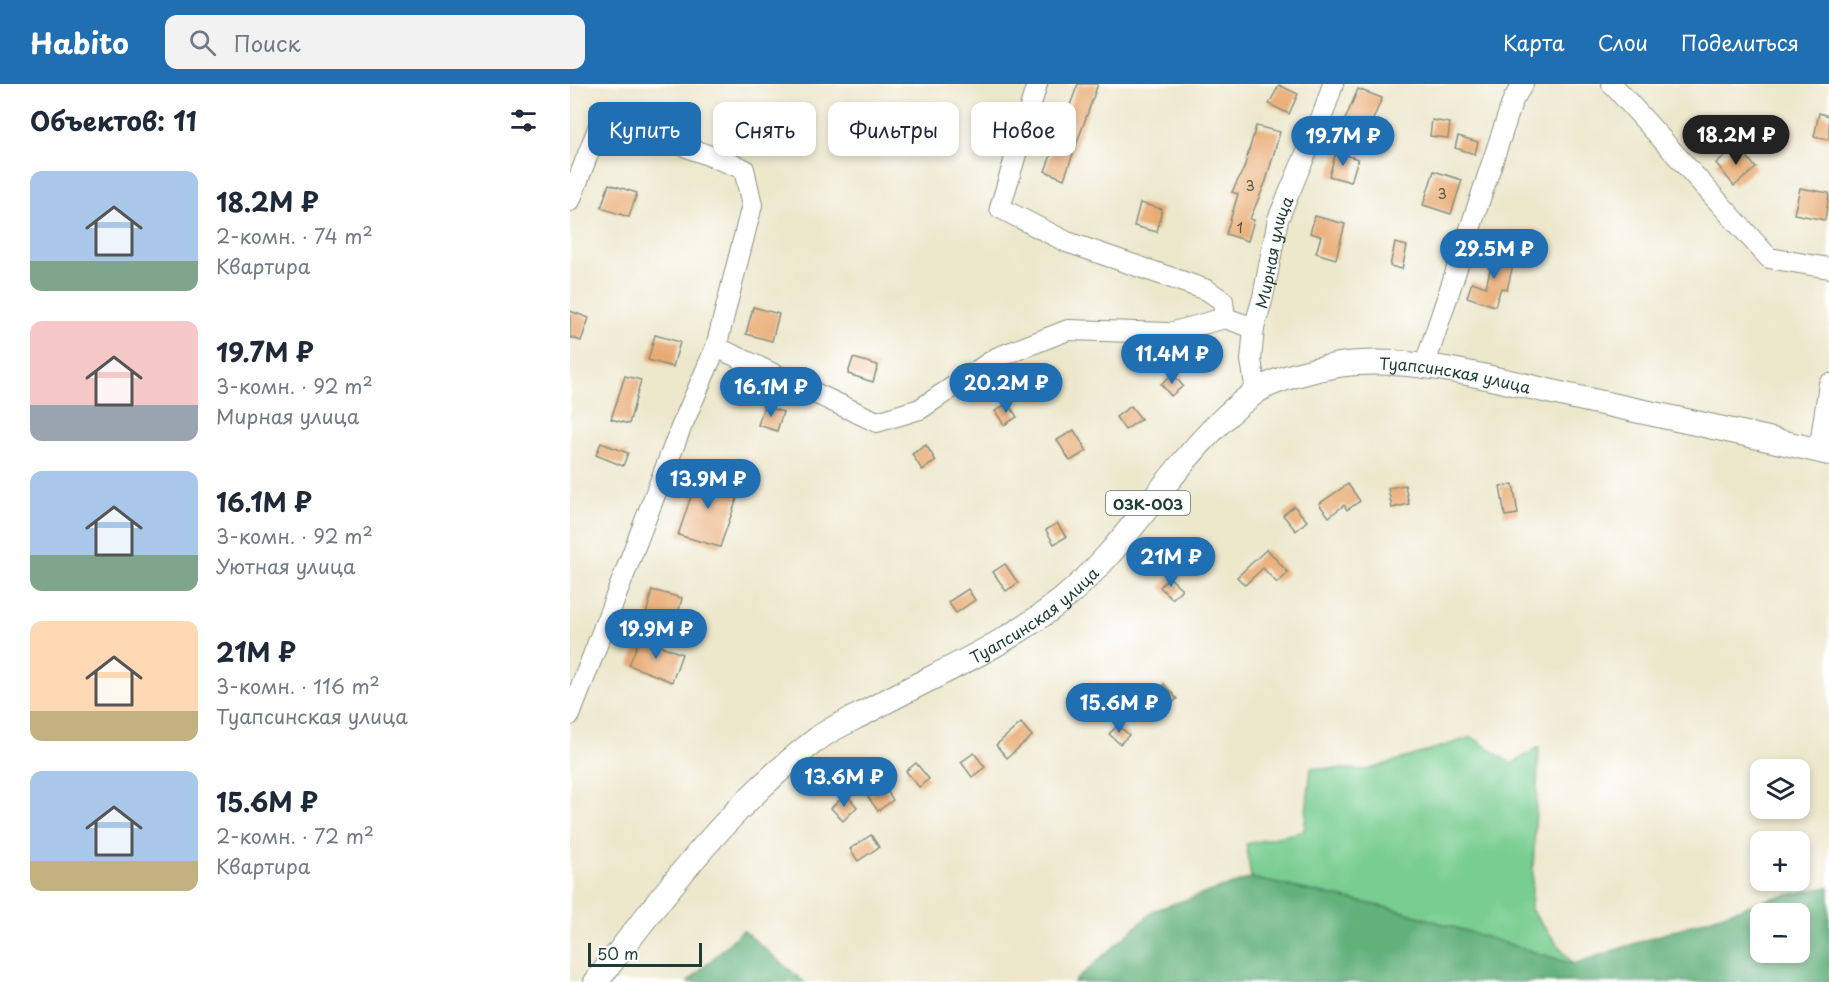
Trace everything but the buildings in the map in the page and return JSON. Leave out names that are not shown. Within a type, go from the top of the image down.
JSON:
[{"type":"main road","name":"Туапсинская улица","points":[[596,982],[729,816],[818,738],[1017,633],[1063,599],[1113,551],[1163,484],[1211,432],[1256,391],[1294,376],[1340,365],[1381,363],[1424,367],[1503,381],[1824,452]]},
{"type":"street","points":[[1037,84],[1000,208],[1067,242],[1207,290],[1223,301],[1226,318]]},
{"type":"street","name":"Мирная улица","points":[[1256,391],[1251,360],[1254,328],[1278,219],[1324,111],[1333,84]]},
{"type":"street","points":[[1424,367],[1513,100],[1523,84]]},
{"type":"street","points":[[1612,84],[1769,258],[1829,268]]},
{"type":"street","points":[[570,201],[603,115],[744,169],[752,205],[716,347],[680,430],[570,715]]},
{"type":"street","points":[[716,347],[877,422],[920,409],[996,358],[1068,330],[1170,333],[1226,318],[1254,328]]},
{"type":"street","points":[[1824,452],[1829,384]]},
{"type":"green space","points":[[1472,737],[1512,764],[1539,747],[1531,910],[1573,964],[1398,910],[1251,878],[1246,844],[1304,831],[1311,768],[1367,770]]},
{"type":"green space","points":[[1251,878],[1398,910],[1573,964],[1750,905],[1750,963],[1810,963],[1810,903],[1757,903],[1829,887],[1829,982],[1074,982],[1155,910]]},
{"type":"green space","points":[[743,930],[804,982],[688,982]]}]
